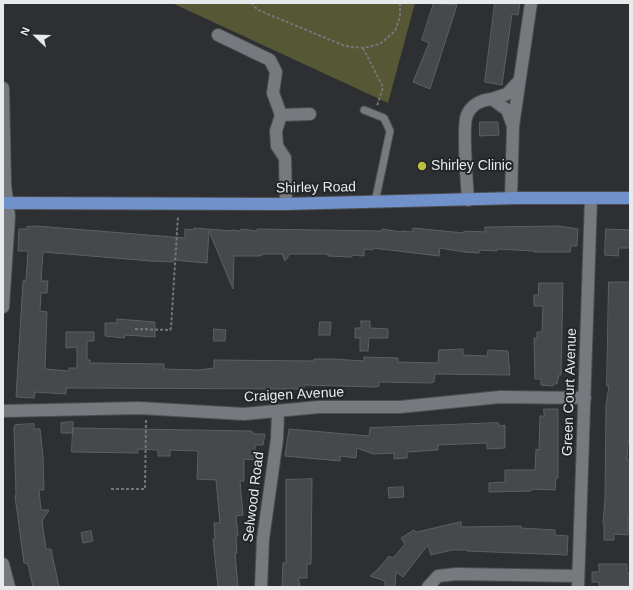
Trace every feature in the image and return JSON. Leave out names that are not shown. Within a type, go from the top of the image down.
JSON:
[{"type":"main road","name":"Shirley Road","points":[[5,203],[286,204],[511,198],[630,198]]},
{"type":"street","points":[[511,198],[513,126],[531,3]]},
{"type":"street","points":[[218,35],[270,60],[276,72],[273,93],[281,115],[276,132],[277,146],[285,158],[286,204]]},
{"type":"street","points":[[468,200],[465,119],[473,106],[482,101],[508,94],[519,81]]},
{"type":"street","points":[[3,88],[5,203],[9,227],[3,308]]},
{"type":"street","points":[[492,99],[507,110],[513,126]]},
{"type":"street","points":[[281,115],[310,114]]},
{"type":"street","name":"Green Court Avenue","points":[[578,582],[586,398],[591,198]]},
{"type":"street","name":"Craigen Avenue","points":[[3,411],[139,408],[229,414],[278,412],[319,408],[400,407],[500,397],[586,398]]},
{"type":"street","name":"Selwood Road","points":[[261,587],[264,533],[277,438],[278,412]]},
{"type":"street","points":[[3,564],[9,587]]},
{"type":"street","points":[[428,587],[438,576],[456,574],[578,582]]},
{"type":"lane","points":[[364,110],[384,118],[390,131],[375,202]]},
{"type":"path","points":[[251,3],[258,10],[345,46],[363,48],[380,44],[395,31],[400,18],[400,3]]},
{"type":"path","points":[[363,48],[383,87],[375,114]]},
{"type":"path","points":[[135,330],[170,330],[171,328],[178,215]]},
{"type":"path","points":[[111,489],[145,489],[146,417]]},
{"type":"green space","points":[[172,3],[415,3],[388,103]]},
{"type":"building","points":[[434,3],[457,5],[430,89],[413,82],[429,43],[422,40]]},
{"type":"building","points":[[495,3],[520,3],[518,15],[512,14],[502,85],[485,82]]},
{"type":"building","points":[[480,122],[498,122],[499,135],[480,136]]},
{"type":"building","points":[[36,226],[185,238],[185,229],[194,230],[194,228],[232,231],[240,231],[241,229],[257,231],[257,229],[381,231],[382,229],[412,232],[413,228],[464,233],[464,231],[485,232],[485,227],[559,226],[578,229],[577,246],[571,246],[570,252],[534,252],[497,249],[497,251],[479,250],[479,253],[440,248],[439,256],[373,248],[373,250],[364,249],[364,256],[352,255],[352,257],[328,256],[328,254],[290,254],[285,261],[282,254],[234,256],[233,289],[209,231],[207,263],[173,260],[173,262],[150,261],[43,252],[41,281],[48,281],[47,293],[41,293],[40,311],[47,312],[45,369],[69,371],[69,368],[77,368],[77,347],[66,348],[66,332],[94,332],[94,341],[87,341],[87,360],[90,360],[90,363],[164,364],[164,369],[198,370],[214,368],[214,360],[314,361],[314,359],[333,359],[364,361],[364,357],[398,358],[398,362],[438,363],[439,350],[463,349],[463,355],[487,356],[488,350],[508,351],[510,375],[435,374],[434,382],[430,383],[379,382],[379,386],[374,387],[305,385],[303,389],[66,388],[66,394],[35,392],[34,398],[16,397],[23,281],[26,280],[28,251],[18,251],[19,229],[27,229],[27,227]]},
{"type":"building","points":[[606,229],[630,230],[630,248],[619,248],[618,256],[605,255]]},
{"type":"building","points":[[609,282],[630,282],[630,441],[628,441],[627,460],[630,460],[630,517],[628,517],[628,535],[614,534],[614,540],[604,540],[603,524],[605,499],[606,405],[609,386],[607,386]]},
{"type":"building","points":[[539,283],[563,283],[561,375],[559,375],[557,384],[553,384],[553,386],[541,385],[541,379],[535,379],[534,338],[537,338],[537,332],[542,332],[543,306],[534,306],[534,295],[538,295]]},
{"type":"building","points":[[117,319],[155,322],[155,337],[125,335],[124,338],[105,336],[105,323],[117,323]]},
{"type":"building","points":[[361,321],[370,321],[370,328],[388,329],[388,338],[369,338],[368,351],[360,351],[360,338],[355,338],[355,328],[361,328]]},
{"type":"building","points":[[320,322],[331,322],[330,335],[319,335]]},
{"type":"building","points":[[214,329],[226,330],[225,341],[214,341]]},
{"type":"building","points":[[544,409],[558,409],[558,478],[556,478],[555,490],[532,489],[531,491],[489,492],[489,483],[505,482],[505,470],[535,470],[536,449],[539,450],[540,416],[544,416]]},
{"type":"building","points":[[73,422],[73,433],[61,433],[61,423]]},
{"type":"building","points":[[498,423],[499,426],[505,425],[505,448],[487,449],[487,443],[438,445],[438,450],[407,452],[407,458],[394,459],[394,453],[373,454],[357,448],[356,458],[340,456],[340,461],[285,456],[289,429],[369,436],[370,428]]},
{"type":"building","points":[[34,424],[34,429],[40,429],[43,457],[44,490],[39,490],[41,510],[49,510],[42,521],[46,549],[51,549],[59,587],[33,587],[28,564],[24,563],[15,496],[14,428],[15,425]]},
{"type":"building","points":[[73,428],[251,431],[255,434],[265,434],[263,445],[255,445],[255,460],[244,459],[244,481],[240,481],[243,515],[236,516],[238,536],[236,536],[237,553],[235,553],[238,587],[218,587],[213,539],[215,539],[214,523],[220,523],[216,480],[197,479],[198,451],[170,450],[170,456],[158,456],[158,450],[138,449],[138,453],[72,452]]},
{"type":"building","points":[[312,479],[311,564],[307,564],[307,578],[298,578],[300,585],[298,587],[282,587],[283,563],[286,563],[286,480]]},
{"type":"building","points":[[403,487],[404,497],[389,498],[388,488]]},
{"type":"building","points":[[461,522],[461,527],[521,526],[521,528],[555,530],[555,535],[568,536],[567,555],[452,550],[431,555],[428,545],[403,577],[396,572],[395,587],[385,587],[385,581],[370,576],[389,556],[393,558],[405,544],[401,538],[414,530],[416,532]]},
{"type":"building","points":[[91,531],[93,541],[83,543],[81,533]]},
{"type":"building","points":[[599,564],[627,564],[627,573],[630,573],[630,586],[599,586],[599,582],[592,582],[592,572],[599,572]]},
{"type":"place","name":"Shirley Clinic","points":[[422,166]]}]
